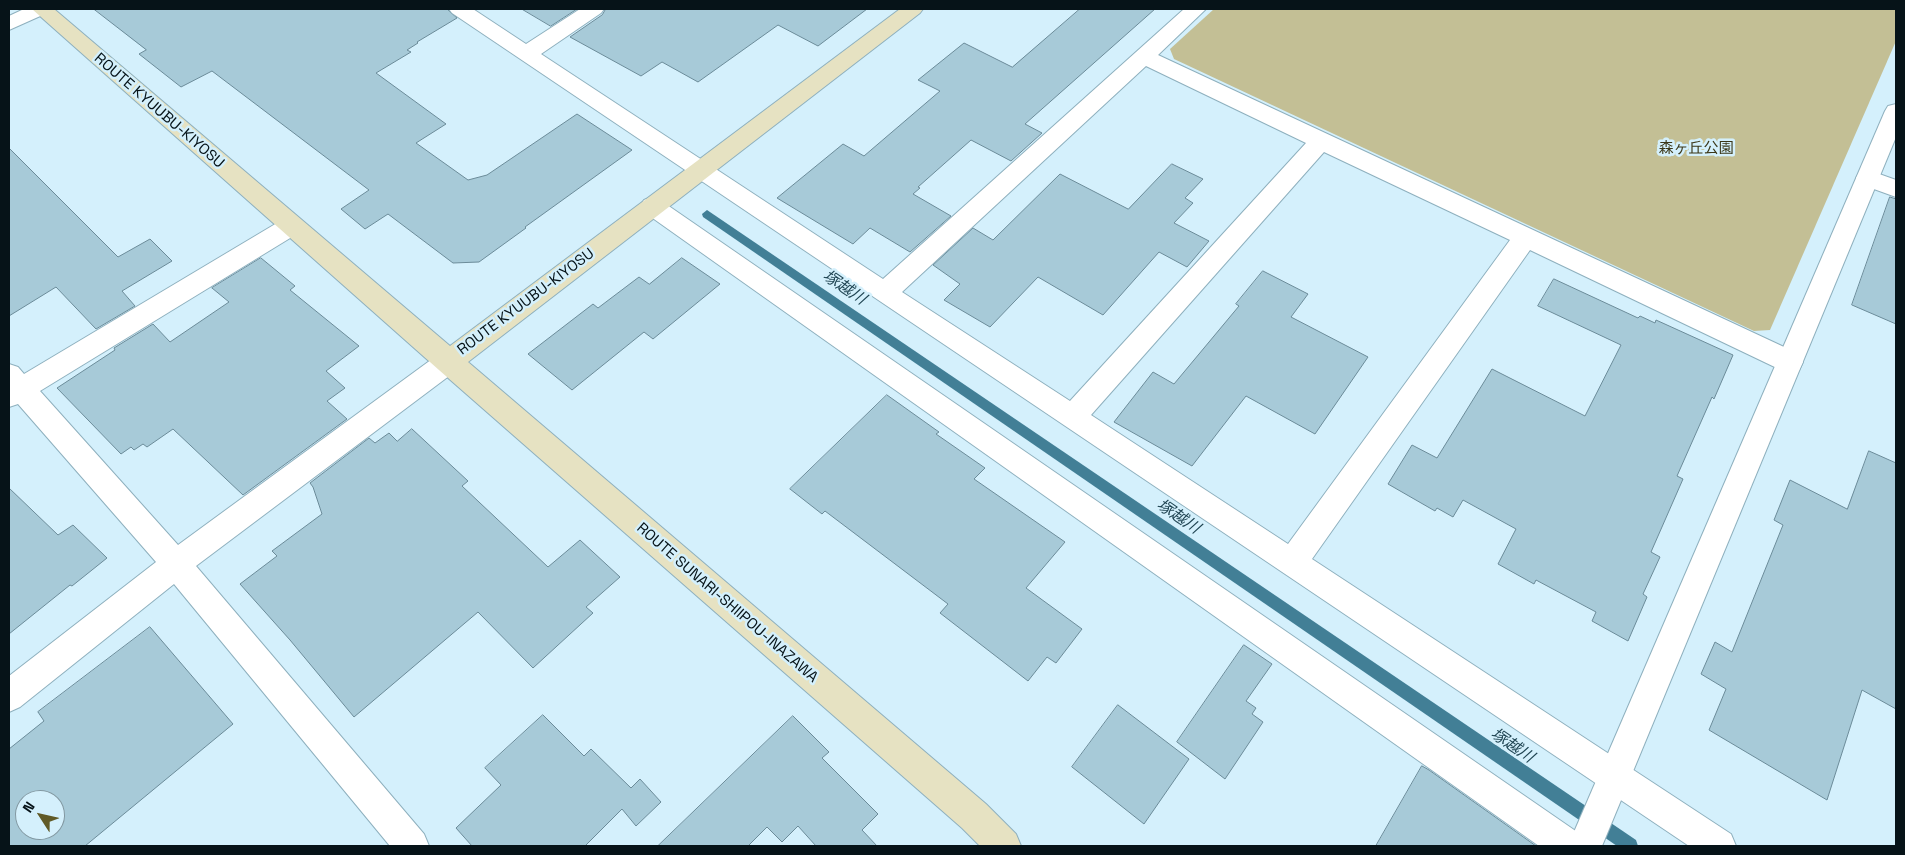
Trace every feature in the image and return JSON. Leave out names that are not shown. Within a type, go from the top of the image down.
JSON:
[{"type":"main road","name":"ROUTE KYUUBU-KIYOSU","points":[[41,9],[448,362],[913,9]]},
{"type":"main road","name":"ROUTE SUNARI-SHIIPOU-INAZAWA","points":[[448,362],[974,816],[1004,846]]},
{"type":"street","points":[[9,24],[41,9]]},
{"type":"street","points":[[459,9],[1292,563],[1610,788],[1719,846]]},
{"type":"street","points":[[526,54],[594,9]]},
{"type":"street","points":[[886,294],[1196,9]]},
{"type":"street","points":[[1144,57],[1790,362]]},
{"type":"street","points":[[652,206],[1579,846],[1610,788],[1896,111]]},
{"type":"street","points":[[1072,417],[1321,141]]},
{"type":"street","points":[[1868,178],[1896,189]]},
{"type":"street","points":[[291,226],[12,386],[176,564],[412,846]]},
{"type":"street","points":[[1292,563],[1525,238]]},
{"type":"street","points":[[9,696],[176,564],[448,362]]},
{"type":"green space","name":"森ヶ丘公園","points":[[1214,9],[1896,9],[1896,41],[1770,330],[1754,331],[1174,59],[1170,49]]},
{"type":"building","points":[[94,9],[447,9],[457,18],[417,42],[407,50],[411,52],[376,73],[446,124],[416,143],[468,180],[487,175],[577,114],[632,150],[479,262],[453,263],[388,214],[365,229],[341,209],[369,190],[212,71],[181,87],[139,54],[146,50]]},
{"type":"building","points":[[522,9],[577,9],[551,26]]},
{"type":"building","points":[[606,9],[867,9],[818,46],[778,25],[698,82],[662,62],[641,76],[570,37],[602,15]]},
{"type":"building","points":[[1080,9],[1155,9],[1025,124],[1042,133],[1011,161],[971,140],[918,187],[920,188],[913,194],[951,216],[910,252],[870,228],[853,244],[777,198],[843,144],[864,156],[940,91],[918,80],[964,43],[1012,67]]},
{"type":"building","points":[[9,148],[118,257],[150,239],[172,261],[122,291],[135,306],[96,329],[56,287],[9,316]]},
{"type":"building","points":[[1172,164],[1203,179],[1185,198],[1193,203],[1174,223],[1209,241],[1187,267],[1159,252],[1103,315],[1038,277],[990,327],[944,300],[960,284],[933,265],[973,228],[993,240],[1060,174],[1128,209]]},
{"type":"building","points":[[1890,197],[1896,199],[1896,324],[1852,305]]},
{"type":"building","points":[[261,258],[295,286],[290,290],[359,346],[326,371],[345,388],[327,401],[347,419],[243,495],[173,429],[147,447],[143,444],[134,450],[131,447],[121,454],[57,388],[115,350],[114,348],[153,324],[170,342],[229,302],[212,288]]},
{"type":"building","points":[[682,258],[720,284],[653,339],[644,332],[572,390],[528,354],[593,304],[598,308],[639,277],[649,284]]},
{"type":"building","points":[[1263,271],[1308,294],[1291,317],[1368,357],[1315,434],[1246,396],[1192,466],[1114,422],[1153,372],[1174,384],[1239,306],[1236,304]]},
{"type":"building","points":[[1554,279],[1638,318],[1640,316],[1655,323],[1656,320],[1733,355],[1677,476],[1683,479],[1651,552],[1660,557],[1643,594],[1647,597],[1628,641],[1592,621],[1596,612],[1536,580],[1534,584],[1498,564],[1516,529],[1463,500],[1453,517],[1437,508],[1435,511],[1388,484],[1412,445],[1437,458],[1492,369],[1585,416],[1621,345],[1538,306]]},
{"type":"building","points":[[887,395],[939,432],[936,434],[985,468],[974,479],[1065,542],[1026,588],[1082,629],[1056,663],[1047,657],[1028,681],[940,613],[948,604],[825,511],[822,514],[790,489]]},
{"type":"building","points":[[412,429],[468,481],[462,486],[548,567],[580,540],[620,577],[586,607],[593,613],[533,668],[478,612],[354,717],[290,640],[240,584],[277,556],[272,551],[322,514],[310,483],[369,438],[375,443],[389,433],[397,441]]},
{"type":"building","points":[[1869,451],[1896,463],[1896,709],[1862,690],[1827,800],[1709,730],[1726,689],[1701,674],[1715,642],[1732,652],[1783,525],[1774,520],[1790,480],[1847,509]]},
{"type":"building","points":[[9,488],[58,535],[73,525],[107,558],[9,634]]},
{"type":"building","points":[[150,627],[233,724],[85,846],[9,846],[9,749],[44,721],[38,712]]},
{"type":"building","points":[[1244,645],[1272,664],[1246,701],[1256,708],[1252,714],[1263,722],[1225,779],[1177,742]]},
{"type":"building","points":[[1118,705],[1189,759],[1144,824],[1072,767]]},
{"type":"building","points":[[543,715],[584,756],[591,749],[631,788],[640,779],[661,802],[636,826],[622,809],[585,846],[472,846],[456,828],[501,785],[485,768]]},
{"type":"building","points":[[793,716],[829,752],[822,758],[878,814],[862,830],[877,846],[816,846],[798,826],[782,842],[767,827],[748,846],[658,846]]},
{"type":"building","points":[[1422,766],[1429,770],[1536,846],[1376,846]]},
{"type":"waterway","name":"塚越川","points":[[707,214],[1630,846]]}]
